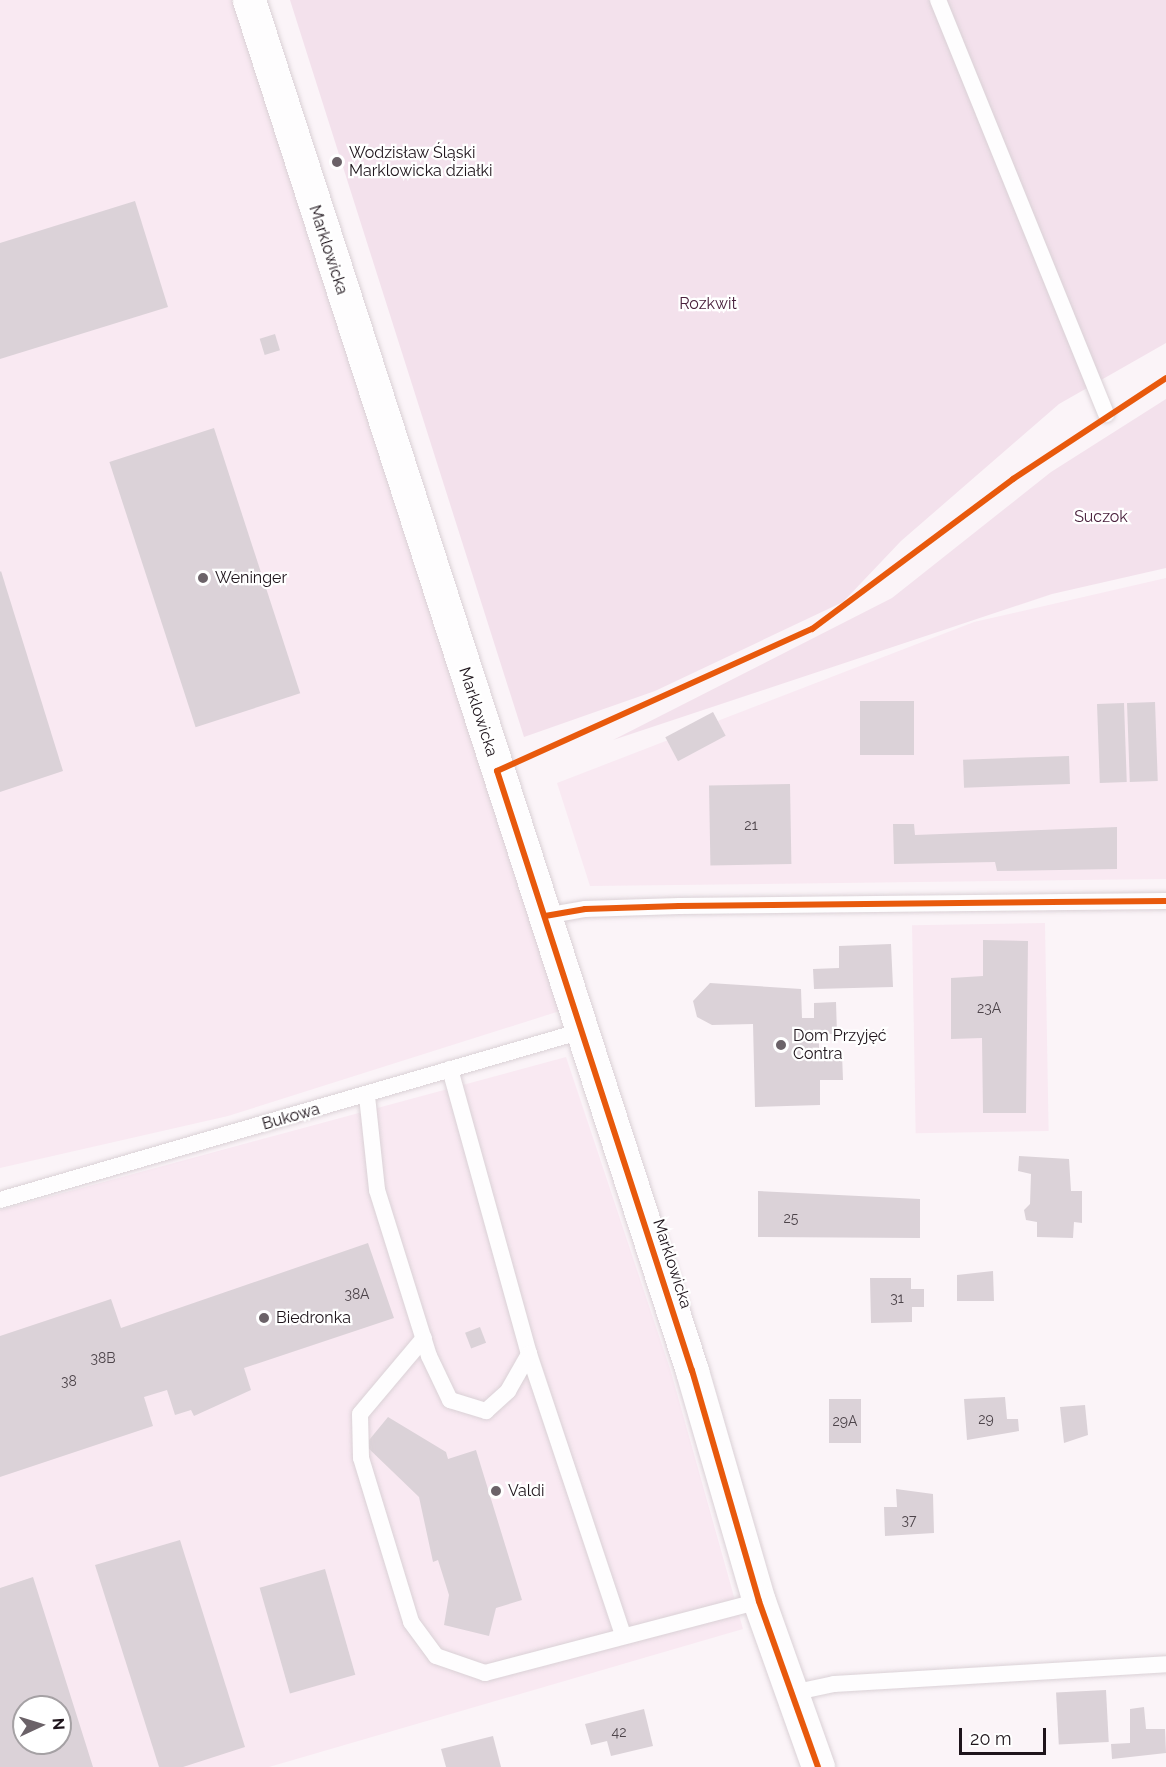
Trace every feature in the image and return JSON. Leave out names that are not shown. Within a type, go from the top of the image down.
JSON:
[{"type":"main road","name":"Marklowicka","points":[[249,0],[693,1371],[759,1601],[818,1767]]},
{"type":"lane","points":[[938,0],[1106,414]]},
{"type":"lane","points":[[545,916],[585,909],[679,906],[1166,901]]},
{"type":"lane","name":"Bukowa","points":[[0,1200],[367,1096],[450,1069],[582,1031]]},
{"type":"lane","points":[[450,1069],[530,1354],[623,1635]]},
{"type":"lane","points":[[367,1096],[377,1190],[424,1338],[450,1400],[486,1411],[508,1391],[530,1354]]},
{"type":"lane","points":[[424,1338],[360,1414],[361,1458],[411,1622],[436,1656],[485,1673],[759,1601]]},
{"type":"lane","points":[[792,1693],[834,1684],[1166,1664]]},
{"type":"shaded area","points":[[0,0],[234,0],[563,1010],[228,1116],[0,1168]]},
{"type":"shaded area","points":[[1166,578],[1166,879],[590,886],[557,783],[974,622]]},
{"type":"shaded area","points":[[1045,923],[1049,1131],[916,1133],[912,925]]},
{"type":"shaded area","points":[[566,1057],[671,1372],[743,1629],[269,1767],[0,1767],[0,1210]]},
{"type":"green space","name":"Rozkwit","points":[[290,0],[1166,0],[1166,343],[1059,404],[901,541],[843,602],[655,691],[524,737]]},
{"type":"green space","name":"Suczok","points":[[1166,399],[1166,568],[1052,594],[613,740],[892,598],[1051,472]]},
{"type":"building","points":[[135,201],[168,307],[0,359],[0,243]]},
{"type":"building","points":[[275,334],[280,350],[265,355],[260,339]]},
{"type":"building","name":"Weninger","points":[[214,428],[300,693],[196,727],[109,462]]},
{"type":"building","points":[[0,572],[63,771],[0,792]]},
{"type":"building","points":[[860,701],[914,701],[914,755],[860,755]]},
{"type":"building","points":[[1155,702],[1158,781],[1130,782],[1127,703]]},
{"type":"building","points":[[1124,703],[1127,782],[1100,783],[1097,704]]},
{"type":"building","points":[[713,712],[726,736],[678,761],[665,737]]},
{"type":"building","points":[[1069,756],[1070,784],[964,788],[963,760]]},
{"type":"building","points":[[790,784],[791,864],[710,865],[709,785]]},
{"type":"building","points":[[893,824],[914,824],[915,835],[1117,827],[1117,869],[997,871],[995,862],[894,864]]},
{"type":"building","points":[[983,940],[1028,941],[1026,1113],[983,1113],[982,1038],[951,1039],[951,978],[983,976]]},
{"type":"building","points":[[891,944],[893,987],[814,989],[813,969],[839,968],[839,946]]},
{"type":"building","points":[[710,983],[801,989],[802,1018],[814,1018],[814,1003],[836,1002],[837,1034],[819,1034],[819,1054],[842,1054],[843,1080],[820,1080],[820,1105],[755,1107],[753,1024],[712,1025],[697,1017],[693,1001]]},
{"type":"building","points":[[1019,1156],[1069,1159],[1071,1191],[1082,1191],[1082,1223],[1074,1222],[1073,1238],[1037,1237],[1037,1222],[1026,1220],[1024,1210],[1030,1204],[1031,1174],[1018,1171]]},
{"type":"building","points":[[758,1191],[920,1199],[920,1238],[758,1237]]},
{"type":"building","points":[[368,1243],[394,1318],[244,1368],[251,1390],[194,1416],[191,1410],[175,1415],[167,1390],[144,1397],[153,1426],[0,1477],[0,1336],[111,1299],[121,1328]]},
{"type":"building","points":[[993,1271],[994,1301],[957,1301],[957,1275]]},
{"type":"building","points":[[870,1278],[911,1278],[911,1289],[924,1289],[924,1307],[912,1307],[912,1322],[871,1323]]},
{"type":"building","points":[[480,1327],[486,1343],[471,1349],[465,1333]]},
{"type":"building","points":[[1005,1397],[1007,1419],[1018,1419],[1019,1431],[967,1440],[964,1399]]},
{"type":"building","points":[[829,1399],[861,1399],[861,1443],[829,1443]]},
{"type":"building","points":[[1085,1405],[1088,1435],[1064,1443],[1060,1407]]},
{"type":"building","points":[[388,1417],[446,1452],[448,1459],[476,1450],[522,1600],[496,1608],[489,1636],[444,1625],[449,1595],[438,1560],[433,1562],[419,1497],[365,1445]]},
{"type":"building","points":[[896,1489],[933,1494],[934,1533],[885,1536],[884,1507],[897,1507]]},
{"type":"building","points":[[180,1540],[245,1747],[183,1767],[159,1767],[95,1565]]},
{"type":"building","points":[[325,1569],[355,1675],[290,1693],[260,1588]]},
{"type":"building","points":[[33,1577],[70,1695],[12,1695],[12,1755],[72,1755],[72,1700],[93,1767],[0,1767],[0,1588]]},
{"type":"building","points":[[1106,1690],[1109,1742],[1059,1745],[1056,1693]]},
{"type":"building","points":[[1144,1707],[1146,1729],[1165,1729],[1166,1753],[1112,1759],[1111,1744],[1130,1743],[1130,1709]]},
{"type":"building","points":[[644,1709],[653,1746],[611,1756],[607,1741],[591,1745],[585,1724]]},
{"type":"building","points":[[493,1736],[501,1767],[446,1767],[441,1749]]},
{"type":"cycle path","points":[[818,1767],[759,1601],[692,1371],[497,771],[812,629],[1013,479],[1166,378]]},
{"type":"cycle path","points":[[545,916],[585,909],[679,906],[1166,901]]},
{"type":"place","name":"Wodzisław Śląski Marklowicka działki","points":[[337,162]]},
{"type":"place","name":"Weninger","points":[[203,578]]},
{"type":"place","name":"Dom Przyjęć Contra","points":[[781,1045]]},
{"type":"place","name":"Biedronka","points":[[264,1318]]},
{"type":"place","name":"Valdi","points":[[496,1491]]}]
